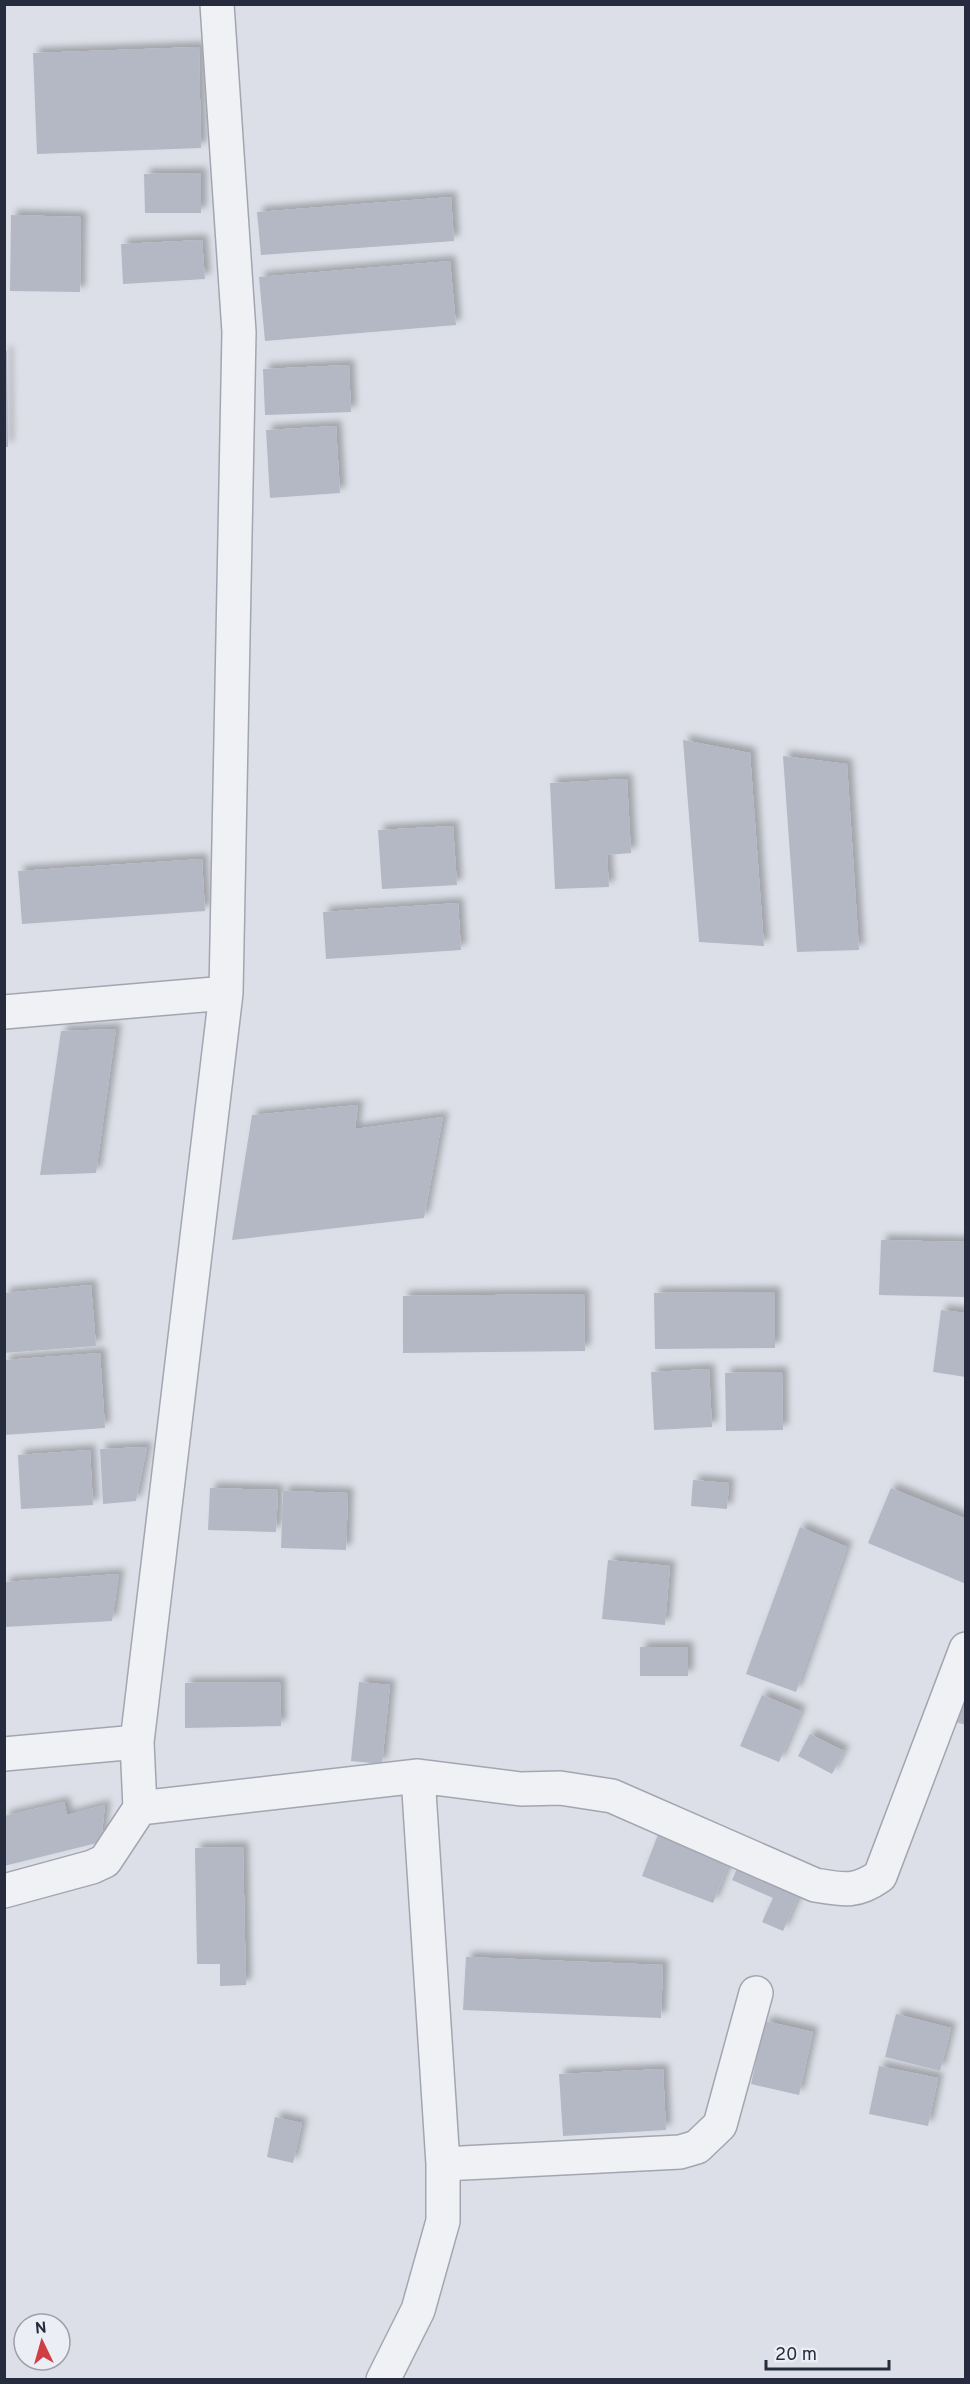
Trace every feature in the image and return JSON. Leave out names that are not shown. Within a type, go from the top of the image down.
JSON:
[{"type":"street","points":[[4,1891],[92,1868],[105,1861],[140,1808],[137,1742],[226,993],[239,332],[217,4]]},
{"type":"street","points":[[4,1012],[226,993]]},
{"type":"street","points":[[140,1808],[418,1776],[521,1789],[560,1788],[612,1796],[815,1885],[842,1890],[865,1887],[880,1876],[966,1650]]},
{"type":"street","points":[[4,1754],[137,1742]]},
{"type":"street","points":[[382,2379],[418,2310],[443,2221],[443,2164],[418,1776]]},
{"type":"street","points":[[443,2164],[680,2152],[697,2146],[720,2125],[756,1993]]},
{"type":"building","points":[[199,47],[201,148],[37,154],[33,53]]},
{"type":"building","points":[[201,173],[201,213],[145,213],[144,174]]},
{"type":"building","points":[[451,197],[454,241],[261,255],[257,212]]},
{"type":"building","points":[[11,215],[81,217],[80,292],[10,291]]},
{"type":"building","points":[[202,240],[205,279],[123,284],[121,244]]},
{"type":"building","points":[[450,261],[456,325],[265,341],[259,277]]},
{"type":"building","points":[[4,351],[7,351],[8,447],[4,447]]},
{"type":"building","points":[[349,365],[351,412],[265,415],[263,369]]},
{"type":"building","points":[[336,426],[340,493],[270,498],[266,430]]},
{"type":"building","points":[[683,740],[750,753],[764,946],[699,942]]},
{"type":"building","points":[[783,756],[847,764],[859,950],[797,952]]},
{"type":"building","points":[[627,779],[631,853],[607,855],[609,887],[555,889],[550,783]]},
{"type":"building","points":[[453,826],[457,885],[382,889],[378,830]]},
{"type":"building","points":[[202,859],[205,911],[22,924],[18,871]]},
{"type":"building","points":[[458,903],[461,950],[326,959],[323,912]]},
{"type":"building","points":[[116,1029],[96,1173],[40,1175],[61,1031]]},
{"type":"building","points":[[358,1105],[355,1129],[443,1117],[424,1218],[232,1240],[252,1115]]},
{"type":"building","points":[[881,1240],[966,1242],[966,1297],[879,1295]]},
{"type":"building","points":[[91,1285],[96,1346],[4,1353],[4,1293]]},
{"type":"building","points":[[775,1292],[775,1348],[655,1349],[654,1293]]},
{"type":"building","points":[[584,1294],[585,1351],[403,1353],[403,1296]]},
{"type":"building","points":[[941,1310],[966,1313],[966,1377],[933,1372]]},
{"type":"building","points":[[100,1353],[105,1428],[4,1435],[4,1360]]},
{"type":"building","points":[[709,1369],[712,1427],[654,1430],[651,1372]]},
{"type":"building","points":[[782,1372],[783,1430],[726,1431],[725,1373]]},
{"type":"building","points":[[147,1447],[136,1501],[103,1504],[100,1449]]},
{"type":"building","points":[[90,1450],[93,1505],[21,1509],[18,1455]]},
{"type":"building","points":[[693,1480],[729,1483],[727,1509],[691,1506]]},
{"type":"building","points":[[210,1488],[278,1490],[276,1532],[208,1530]]},
{"type":"building","points":[[891,1488],[966,1519],[966,1584],[868,1543]]},
{"type":"building","points":[[283,1491],[348,1493],[346,1550],[281,1548]]},
{"type":"building","points":[[800,1527],[847,1547],[796,1692],[746,1674]]},
{"type":"building","points":[[608,1560],[670,1566],[665,1625],[602,1619]]},
{"type":"building","points":[[119,1574],[112,1621],[4,1627],[4,1582]]},
{"type":"building","points":[[640,1647],[688,1647],[688,1676],[640,1676]]},
{"type":"building","points":[[280,1682],[281,1726],[185,1728],[185,1683]]},
{"type":"building","points":[[359,1682],[390,1685],[382,1764],[351,1761]]},
{"type":"building","points":[[966,1682],[966,1725],[952,1721]]},
{"type":"building","points":[[762,1695],[801,1711],[779,1762],[740,1746]]},
{"type":"building","points":[[810,1734],[844,1751],[832,1774],[798,1756]]},
{"type":"building","points":[[64,1802],[67,1815],[105,1805],[101,1842],[4,1866],[4,1816]]},
{"type":"building","points":[[661,1827],[732,1855],[713,1903],[642,1876]]},
{"type":"building","points":[[243,1847],[246,1985],[220,1986],[220,1964],[197,1964],[195,1848]]},
{"type":"building","points":[[741,1859],[803,1885],[783,1931],[762,1922],[773,1898],[732,1880]]},
{"type":"building","points":[[466,1957],[663,1965],[661,2018],[463,2010]]},
{"type":"building","points":[[896,2014],[951,2028],[940,2071],[885,2057]]},
{"type":"building","points":[[765,2021],[813,2032],[799,2095],[751,2084]]},
{"type":"building","points":[[879,2066],[938,2078],[928,2126],[869,2114]]},
{"type":"building","points":[[663,2069],[666,2130],[563,2136],[559,2074]]},
{"type":"building","points":[[275,2117],[302,2123],[293,2163],[267,2157]]}]
